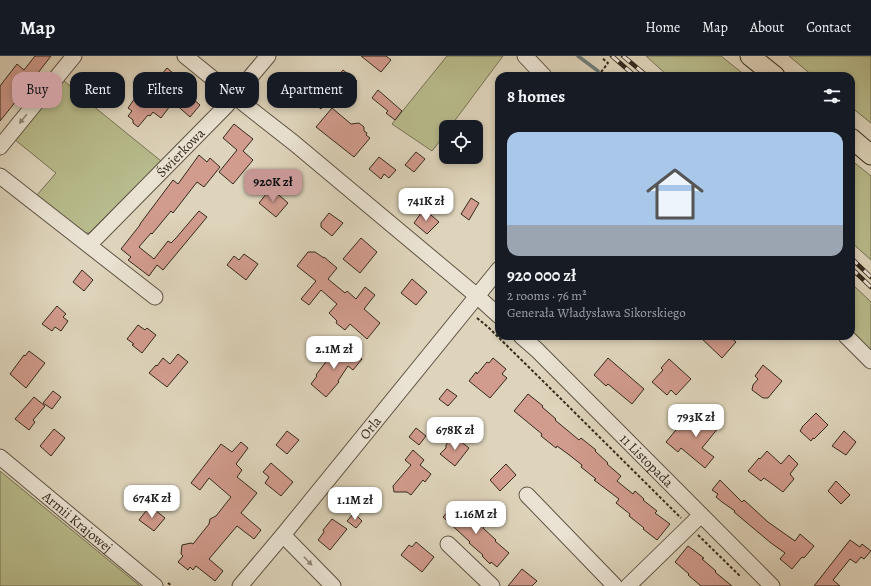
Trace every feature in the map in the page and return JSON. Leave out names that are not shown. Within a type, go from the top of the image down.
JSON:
[{"type":"main road","points":[[750,56],[770,72]]},
{"type":"main road","points":[[855,141],[871,155]]},
{"type":"street","points":[[0,147],[74,56]]},
{"type":"street","points":[[186,56],[205,72]]},
{"type":"street","name":"Świerkowa","points":[[254,72],[268,56]]},
{"type":"street","points":[[524,56],[540,72]]},
{"type":"street","name":"Świerkowa","points":[[89,245],[222,108]]},
{"type":"street","points":[[249,108],[294,143],[495,313]]},
{"type":"street","points":[[0,176],[155,297]]},
{"type":"street","name":"Orla","points":[[240,586],[495,274]]},
{"type":"street","name":"11 Listopada","points":[[526,340],[772,586]]},
{"type":"street","points":[[850,340],[871,361]]},
{"type":"street","name":"Armii Krajowej","points":[[0,457],[155,586]]},
{"type":"street","points":[[527,495],[615,586]]},
{"type":"street","points":[[628,586],[701,515]]},
{"type":"street","points":[[283,535],[333,586]]},
{"type":"street","points":[[448,544],[492,586]]},
{"type":"path","points":[[601,72],[608,63],[602,58]]},
{"type":"path","points":[[473,314],[495,334]]},
{"type":"path","points":[[501,340],[739,575],[745,572]]},
{"type":"green space","points":[[447,56],[503,56],[455,120],[439,120],[439,142],[432,151],[392,124]]},
{"type":"green space","points":[[646,56],[721,56],[741,72],[664,72]]},
{"type":"green space","points":[[789,56],[871,56],[871,123],[855,110],[855,72],[808,72]]},
{"type":"green space","points":[[62,79],[70,86],[70,108],[96,108],[161,161],[89,233],[83,233],[37,195],[56,173],[14,139],[39,108],[62,108]]},
{"type":"green space","points":[[855,163],[871,176],[871,260],[855,246]]},
{"type":"green space","points":[[855,287],[871,302],[871,351],[855,336]]},
{"type":"green space","points":[[0,471],[140,586],[0,586]]},
{"type":"building","points":[[35,56],[51,56],[39,72],[12,72],[12,106],[0,121],[0,86],[17,64],[24,70]]},
{"type":"building","points":[[361,56],[386,56],[391,60],[381,72]]},
{"type":"building","points":[[167,68],[172,72],[164,72]]},
{"type":"building","points":[[378,90],[402,111],[395,120],[386,113],[388,111],[372,98]]},
{"type":"building","points":[[133,101],[133,108],[168,108],[161,118],[153,112],[150,116],[148,115],[138,127],[128,116],[132,111],[128,108]]},
{"type":"building","points":[[197,102],[200,105],[190,117],[180,108],[197,108]]},
{"type":"building","points":[[332,108],[351,124],[359,123],[364,127],[364,131],[367,133],[366,135],[370,138],[354,157],[316,127]]},
{"type":"building","points":[[234,124],[253,139],[243,151],[253,160],[233,184],[219,172],[237,150],[223,138]]},
{"type":"building","points":[[416,152],[425,159],[414,172],[405,165]]},
{"type":"building","points":[[199,155],[207,162],[210,158],[220,167],[204,187],[197,182],[173,213],[171,211],[139,247],[154,259],[168,241],[171,243],[199,211],[207,217],[163,270],[157,265],[149,276],[128,260],[131,257],[121,249],[173,180],[178,184]]},
{"type":"building","points":[[379,157],[396,170],[389,178],[384,174],[381,179],[369,169]]},
{"type":"building","points":[[271,188],[288,203],[276,217],[259,203]]},
{"type":"building","points":[[471,198],[479,203],[469,220],[461,214]]},
{"type":"building","points":[[424,209],[439,222],[427,234],[414,223]]},
{"type":"building","points":[[329,213],[343,223],[332,236],[321,227],[321,223]]},
{"type":"building","points":[[361,238],[377,252],[360,273],[343,259]]},
{"type":"building","points":[[308,252],[315,252],[324,257],[337,268],[328,279],[345,293],[347,291],[356,299],[365,287],[375,295],[364,309],[380,323],[367,339],[350,324],[345,330],[336,323],[337,321],[329,313],[337,304],[321,290],[309,305],[301,299],[316,281],[297,266]]},
{"type":"building","points":[[244,254],[258,264],[246,280],[227,265],[234,256],[239,260]]},
{"type":"building","points":[[82,270],[93,280],[84,291],[73,282]]},
{"type":"building","points":[[412,279],[427,292],[416,305],[401,293]]},
{"type":"building","points":[[57,306],[66,314],[63,317],[68,321],[61,331],[55,327],[52,331],[42,324]]},
{"type":"building","points":[[138,325],[145,330],[147,328],[156,335],[142,353],[127,339]]},
{"type":"building","points":[[703,340],[734,340],[736,342],[722,358]]},
{"type":"building","points":[[327,346],[343,359],[351,350],[362,359],[353,370],[348,366],[338,381],[339,382],[326,397],[311,384],[328,359],[321,354]]},
{"type":"building","points":[[29,351],[45,363],[26,388],[10,374],[24,355],[25,356]]},
{"type":"building","points":[[178,354],[188,362],[167,387],[149,373],[163,358],[170,364]]},
{"type":"building","points":[[493,358],[506,369],[502,374],[507,378],[490,398],[469,381],[476,372],[477,374],[487,362],[489,363]]},
{"type":"building","points":[[608,358],[644,389],[632,404],[608,384],[606,386],[594,375]]},
{"type":"building","points":[[669,359],[691,379],[676,395],[671,390],[667,395],[652,382],[663,370],[661,368]]},
{"type":"building","points":[[763,365],[782,381],[768,398],[763,398],[752,390],[753,385],[758,379],[755,376]]},
{"type":"building","points":[[447,389],[457,396],[448,406],[439,399]]},
{"type":"building","points":[[53,391],[61,397],[52,409],[43,403]]},
{"type":"building","points":[[528,394],[543,406],[542,407],[556,419],[555,420],[579,440],[581,438],[596,450],[595,451],[608,463],[607,464],[621,476],[617,481],[633,494],[635,491],[644,499],[643,500],[657,511],[655,513],[670,524],[657,540],[629,516],[630,514],[616,503],[619,499],[594,480],[596,479],[581,467],[582,465],[557,446],[556,448],[541,436],[542,434],[514,411]]},
{"type":"building","points":[[34,397],[45,406],[33,420],[35,422],[29,430],[15,419]]},
{"type":"building","points":[[710,411],[723,422],[702,448],[714,457],[705,468],[681,448],[678,452],[666,442],[685,419],[696,428]]},
{"type":"building","points":[[816,413],[828,425],[811,441],[800,431]]},
{"type":"building","points":[[416,428],[426,436],[419,445],[409,437]]},
{"type":"building","points":[[54,429],[65,438],[51,456],[40,446]]},
{"type":"building","points":[[287,431],[299,440],[287,454],[276,445]]},
{"type":"building","points":[[844,431],[856,442],[846,455],[832,446]]},
{"type":"building","points":[[455,437],[469,448],[455,466],[440,454],[446,448],[448,442]]},
{"type":"building","points":[[241,442],[248,448],[236,464],[242,470],[237,477],[257,493],[241,513],[261,530],[254,539],[237,526],[209,559],[223,571],[215,581],[196,566],[193,570],[190,567],[188,570],[178,562],[183,556],[181,554],[182,545],[193,544],[209,524],[210,519],[216,516],[231,497],[209,478],[200,490],[191,483],[221,444],[232,452]]},
{"type":"building","points":[[413,450],[424,460],[420,465],[431,474],[425,482],[423,480],[411,495],[407,492],[394,492],[393,486],[411,465],[405,460]]},
{"type":"building","points":[[767,451],[781,464],[789,455],[798,464],[790,474],[794,479],[783,492],[764,478],[761,481],[748,471]]},
{"type":"building","points":[[271,463],[293,482],[281,496],[265,483],[269,477],[263,472]]},
{"type":"building","points":[[506,464],[516,475],[500,491],[490,480]]},
{"type":"building","points":[[720,480],[742,502],[744,500],[768,522],[795,541],[800,534],[814,546],[792,569],[780,559],[785,553],[716,497],[718,494],[712,490]]},
{"type":"building","points":[[836,481],[850,495],[841,504],[828,491]]},
{"type":"building","points":[[361,489],[372,497],[369,501],[371,502],[363,511],[351,502]]},
{"type":"building","points":[[457,502],[472,514],[470,516],[484,527],[483,528],[496,540],[495,541],[509,553],[497,567],[491,562],[490,564],[482,556],[483,555],[469,543],[470,542],[443,517]]},
{"type":"building","points":[[150,506],[165,518],[154,531],[139,520]]},
{"type":"building","points":[[354,513],[362,521],[356,528],[347,521]]},
{"type":"building","points":[[332,519],[347,529],[330,550],[318,540],[324,532],[323,530]]},
{"type":"building","points":[[850,540],[860,547],[862,544],[871,551],[864,559],[861,557],[856,563],[850,559],[833,580],[840,586],[814,586]]},
{"type":"building","points":[[416,542],[434,557],[422,572],[401,555],[409,545],[412,547]]},
{"type":"building","points":[[688,546],[704,558],[702,559],[732,586],[701,586],[688,575],[689,574],[675,562]]},
{"type":"building","points":[[522,569],[537,581],[532,586],[508,586]]},
{"type":"waterway","points":[[578,56],[598,71]]},
{"type":"railway","points":[[612,56],[630,72]]},
{"type":"railway","points":[[623,56],[642,72]]},
{"type":"railway","points":[[855,262],[871,277]]},
{"type":"railway","points":[[855,272],[871,287]]}]
